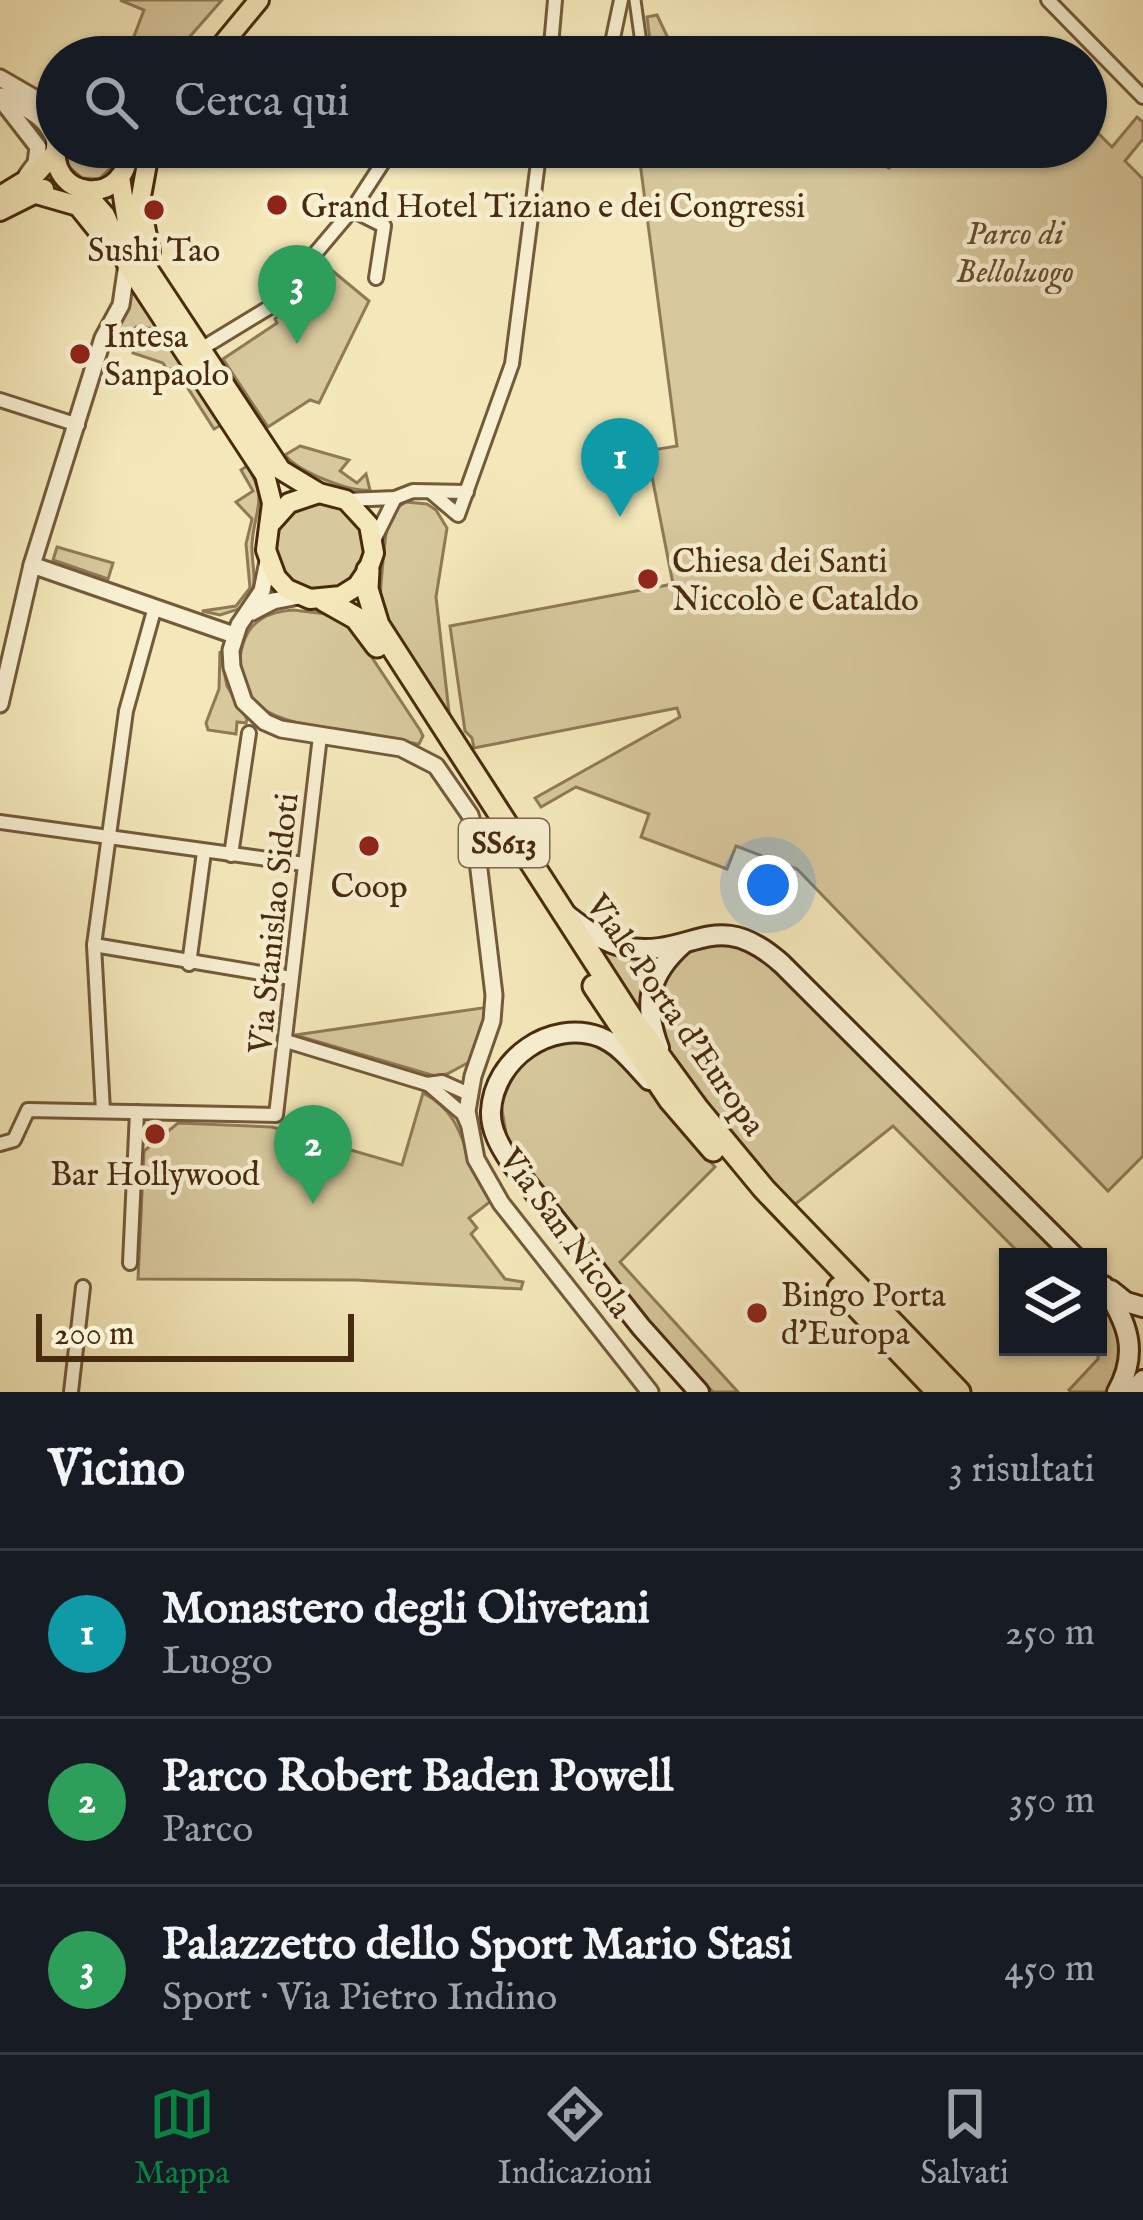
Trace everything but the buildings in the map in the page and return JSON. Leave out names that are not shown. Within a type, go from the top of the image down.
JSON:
[{"type":"highway","name":"Viale Porta d'Europa","points":[[368,570],[378,625],[665,1067],[764,1189],[959,1392]]},
{"type":"highway","name":"Viale Porta d'Europa","points":[[325,600],[356,618],[368,632],[670,1100],[754,1198],[938,1392]]},
{"type":"main road","points":[[215,36],[244,0]]},
{"type":"main road","points":[[229,36],[259,0]]},
{"type":"main road","points":[[1,200],[40,168]]},
{"type":"main road","points":[[59,168],[105,215],[127,264]]},
{"type":"main road","points":[[1,200],[54,186],[98,190],[120,168]]},
{"type":"main road","points":[[131,168],[128,227],[169,301],[281,470],[319,493],[346,500],[360,511],[374,541]]},
{"type":"main road","points":[[134,168],[140,216],[169,301]]},
{"type":"main road","points":[[33,193],[78,206],[127,264],[265,475],[272,522],[268,561],[276,577],[299,596]]},
{"type":"main road","points":[[272,522],[290,503],[319,493]]},
{"type":"main road","name":"Viale Porta d'Europa","points":[[368,570],[374,541]]},
{"type":"main road","points":[[325,600],[357,586],[368,570]]},
{"type":"main road","name":"Viale Porta d'Europa","points":[[299,596],[325,600]]},
{"type":"main road","points":[[564,913],[620,946],[649,948],[717,934],[736,935],[769,952],[1066,1248]]},
{"type":"main road","points":[[665,1067],[649,1019],[649,1000],[660,971],[687,941]]},
{"type":"main road","points":[[670,1100],[616,1045],[581,1033],[563,1033],[543,1037],[513,1061],[494,1093],[490,1114],[511,1163],[640,1327],[699,1392]]},
{"type":"main road","points":[[1107,1287],[1126,1302],[1143,1307]]},
{"type":"main road","points":[[1107,1292],[1126,1324],[1132,1350],[1119,1392]]},
{"type":"main road","points":[[1119,1392],[1143,1370]]},
{"type":"main road","points":[[1132,1392],[1143,1380]]},
{"type":"street","points":[[552,36],[555,0]]},
{"type":"street","points":[[635,0],[640,36]]},
{"type":"street","points":[[1048,0],[1083,36]]},
{"type":"street","points":[[614,36],[619,5]]},
{"type":"street","points":[[1107,60],[1143,97]]},
{"type":"street","points":[[0,78],[36,99]]},
{"type":"street","points":[[0,96],[36,115]]},
{"type":"street","points":[[0,96],[36,150]]},
{"type":"street","points":[[1,200],[36,160]]},
{"type":"street","points":[[201,349],[270,307],[352,210],[379,168]]},
{"type":"street","points":[[432,493],[458,515],[512,364],[537,168]]},
{"type":"street","points":[[352,210],[384,226],[376,278]]},
{"type":"street","points":[[0,704],[5,647],[104,338],[121,305],[127,264]]},
{"type":"street","points":[[0,400],[78,425]]},
{"type":"street","points":[[346,500],[395,498],[413,491],[467,492]]},
{"type":"street","points":[[374,541],[395,498]]},
{"type":"street","points":[[32,566],[234,635],[262,591],[268,561]]},
{"type":"street","points":[[249,614],[273,601],[299,596]]},
{"type":"street","points":[[103,1112],[94,945],[127,711],[155,607]]},
{"type":"street","name":"Via San Nicola","points":[[234,635],[232,667],[253,713],[280,729],[411,751],[436,766],[470,815],[494,994],[492,1022],[470,1094],[468,1125],[476,1159],[490,1187],[650,1392]]},
{"type":"street","points":[[231,855],[249,733]]},
{"type":"street","name":"Via Stanislao Sidoti","points":[[137,1112],[276,1115],[320,736]]},
{"type":"street","points":[[0,822],[304,863]]},
{"type":"street","points":[[189,964],[204,852]]},
{"type":"street","points":[[94,945],[291,978]]},
{"type":"street","points":[[286,1041],[470,1094]]},
{"type":"street","points":[[438,1087],[464,1075],[478,1062]]},
{"type":"street","points":[[438,1087],[468,1125]]},
{"type":"street","points":[[0,1144],[14,1140],[28,1110],[137,1112],[130,1263]]},
{"type":"street","points":[[71,1392],[83,1287]]},
{"type":"green space","points":[[120,0],[222,0],[190,36],[134,36],[144,10]]},
{"type":"green space","points":[[657,15],[667,36],[649,36],[647,17]]},
{"type":"green space","name":"Parco di Belloluogo","points":[[1137,117],[1143,122],[1143,139],[1125,161],[1143,179],[1143,1156],[1108,1191],[797,869],[736,846],[727,869],[641,837],[649,814],[576,787],[541,807],[535,798],[680,717],[677,708],[474,748],[465,731],[450,626],[673,584],[647,451],[677,446],[641,168],[1107,168],[1107,142],[1112,147]]},
{"type":"green space","points":[[70,168],[111,168],[99,179],[82,178]]},
{"type":"green space","points":[[323,263],[369,301],[319,403],[310,400],[268,427],[223,359],[277,323],[275,319]]},
{"type":"green space","points":[[131,289],[158,329],[136,327],[117,345],[112,343]]},
{"type":"green space","points":[[141,330],[155,332],[169,344],[221,425],[214,429],[175,368],[167,370],[163,363],[133,353],[135,344],[126,342],[121,347],[128,336]]},
{"type":"green space","points":[[300,446],[349,460],[340,471],[357,483],[366,474],[370,490],[339,485],[301,468],[285,455]]},
{"type":"green space","points":[[247,466],[259,497],[251,594],[239,609],[220,615],[202,611],[236,606],[250,588],[246,544],[252,519],[236,502],[253,491],[241,470]]},
{"type":"green space","points":[[319,500],[351,514],[365,546],[351,578],[319,592],[287,578],[273,546],[287,514]]},
{"type":"green space","points":[[406,502],[427,504],[447,528],[436,597],[450,721],[381,612],[388,520]]},
{"type":"green space","points":[[57,547],[113,563],[108,579],[53,560]]},
{"type":"green space","points":[[293,610],[327,614],[351,626],[420,730],[419,744],[297,723],[258,705],[245,690],[239,670],[243,644],[262,618]]},
{"type":"green space","points":[[220,651],[227,686],[247,719],[237,722],[236,734],[208,730],[206,723],[219,689]]},
{"type":"green space","points":[[593,941],[668,951],[643,1018]]},
{"type":"green space","points":[[733,943],[765,956],[1054,1248],[1014,1248],[893,1126],[793,1206],[709,1110],[658,1026],[654,999],[658,990],[675,964],[699,947]]},
{"type":"green space","points":[[489,1007],[473,1060],[435,1076],[295,1035]]},
{"type":"green space","points":[[590,1041],[622,1060],[715,1167],[620,1262],[738,1392],[713,1392],[652,1327],[508,1145],[501,1104],[517,1066],[550,1043]]},
{"type":"green space","points":[[423,1093],[450,1115],[491,1201],[469,1218],[477,1228],[471,1234],[505,1279],[523,1282],[521,1289],[356,1280],[138,1279],[144,1151],[178,1123],[272,1127],[402,1165]]},
{"type":"green space","points":[[1107,1302],[1126,1348],[1110,1392],[1071,1392],[1098,1359],[1107,1356]]},
{"type":"place","name":"Grand Hotel Tiziano e dei Congressi","points":[[277,205]]},
{"type":"place","name":"Sushi Tao","points":[[154,210]]},
{"type":"place","name":"Palazzetto dello Sport Mario Stasi","points":[[297,344]]},
{"type":"place","name":"Intesa Sanpaolo","points":[[80,354]]},
{"type":"place","name":"Monastero degli Olivetani","points":[[620,517]]},
{"type":"place","name":"Chiesa dei Santi Niccolò e Cataldo","points":[[648,579]]},
{"type":"place","name":"Coop","points":[[369,846]]},
{"type":"place","name":"Bar Hollywood","points":[[155,1134]]},
{"type":"place","name":"Parco Robert Baden Powell","points":[[313,1204]]},
{"type":"place","name":"Bingo Porta d'Europa","points":[[757,1313]]}]
